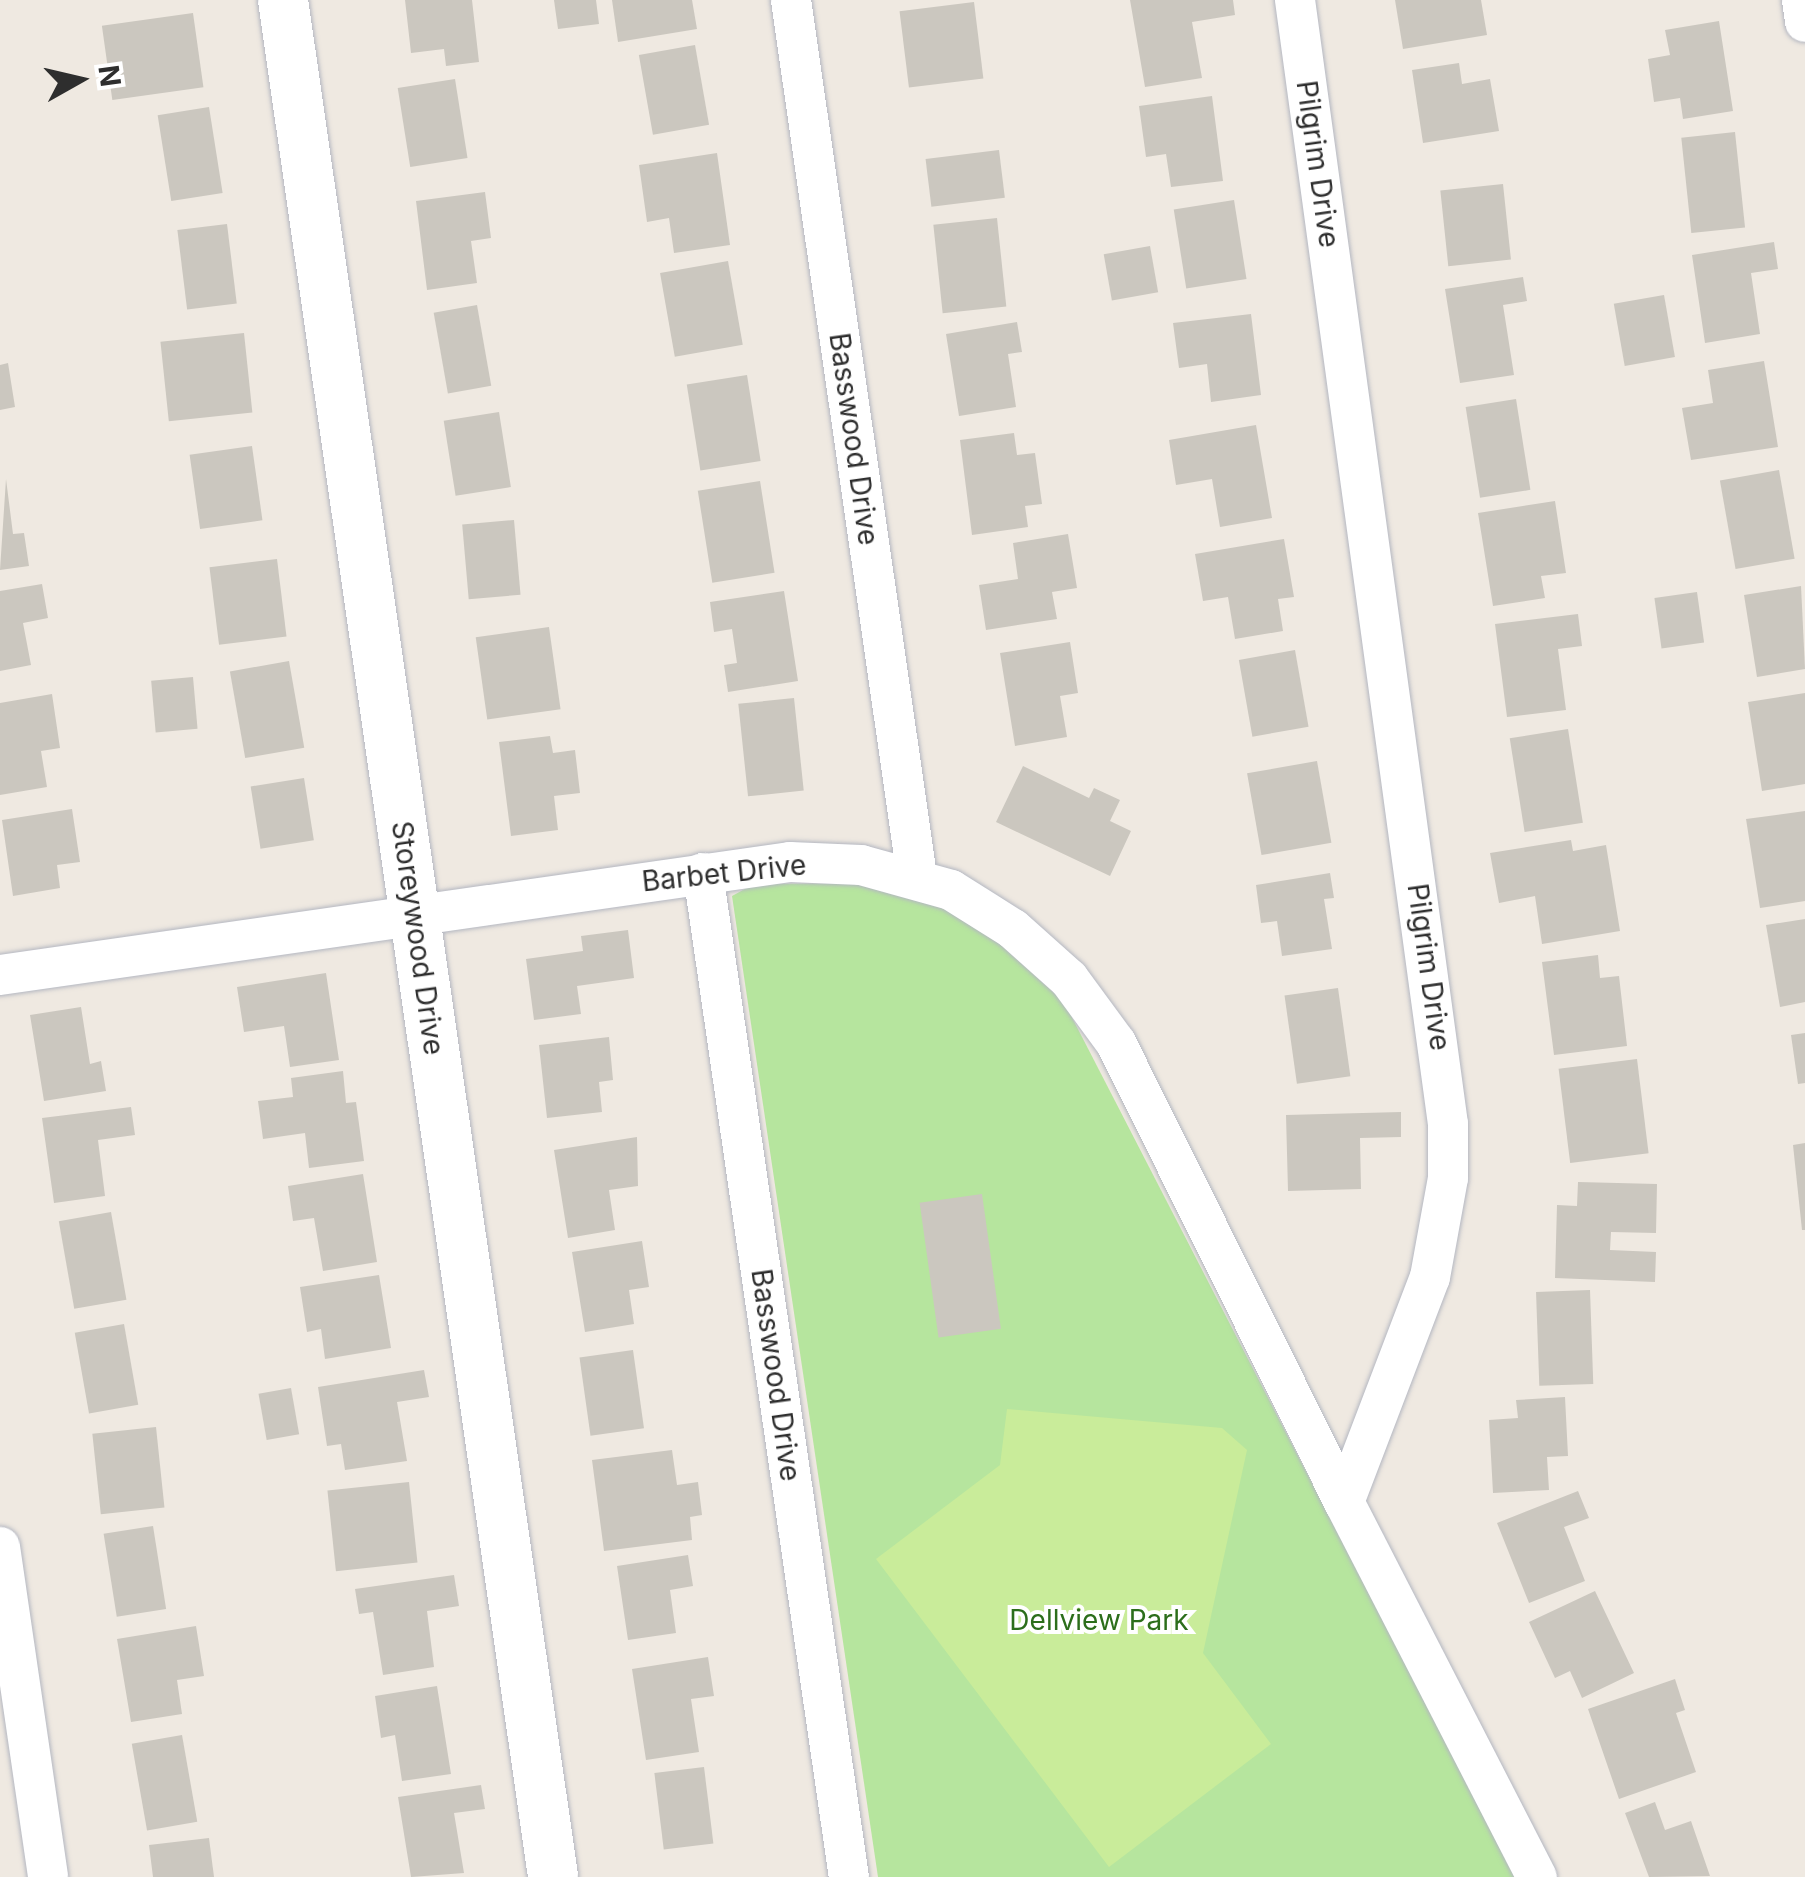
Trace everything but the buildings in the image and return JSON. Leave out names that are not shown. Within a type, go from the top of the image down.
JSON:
[{"type":"street","name":"Storeywood Drive","points":[[284,0],[554,1877]]},
{"type":"street","name":"Basswood Drive","points":[[791,0],[917,877]]},
{"type":"street","name":"Pilgrim Drive","points":[[1296,0],[1448,1124],[1448,1178],[1430,1278],[1344,1502]]},
{"type":"street","points":[[1802,0],[1805,22]]},
{"type":"street","name":"Barbet Drive","points":[[0,975],[414,912],[790,862],[917,877],[1014,930],[1070,979],[1116,1043],[1344,1502]]},
{"type":"street","name":"Basswood Drive","points":[[704,872],[849,1877]]},
{"type":"street","points":[[1344,1502],[1538,1877]]},
{"type":"street","points":[[0,1547],[48,1877]]},
{"type":"green space","name":"Dellview Park","points":[[859,883],[921,897],[975,922],[1064,1002],[1515,1877],[878,1877],[732,896],[754,884]]},
{"type":"green space","points":[[1007,1409],[1222,1428],[1247,1450],[1203,1653],[1271,1744],[1109,1867],[876,1559],[1000,1465]]}]
